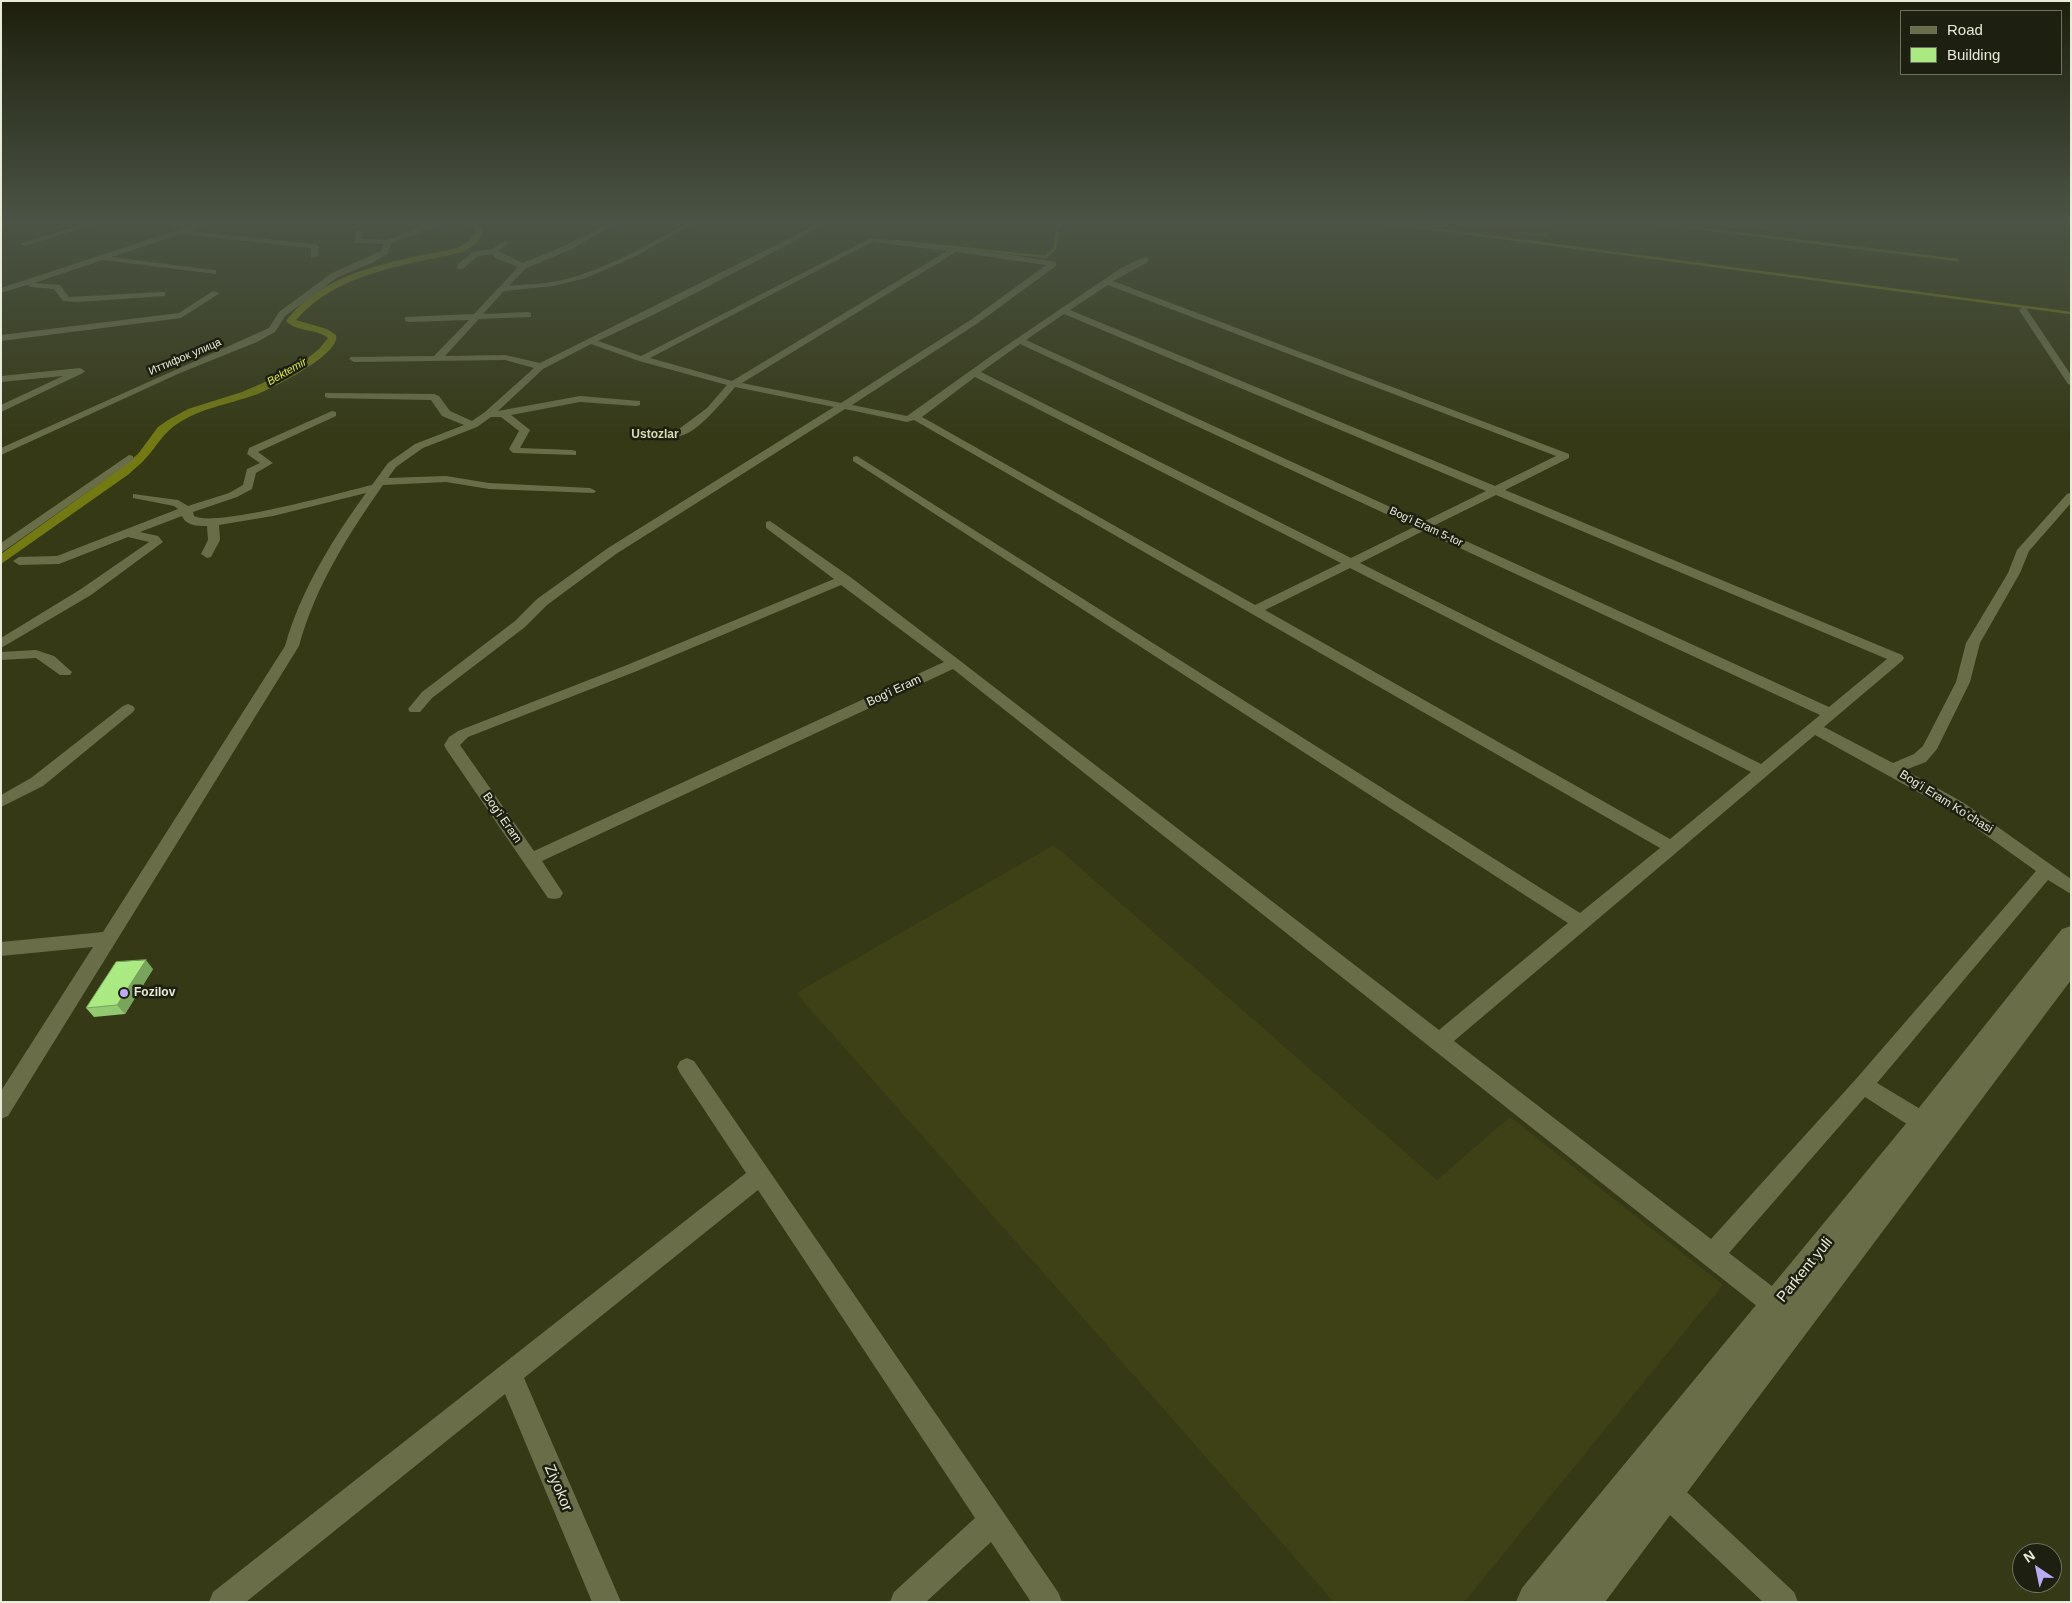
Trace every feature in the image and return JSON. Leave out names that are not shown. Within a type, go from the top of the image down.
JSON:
[{"type":"street","points":[[65,295],[66,298],[78,300],[151,295]]},
{"type":"street","points":[[1,338],[182,315],[212,295]]},
{"type":"street","name":"Иттифок улица","points":[[1,452],[177,371],[254,340],[272,330],[282,314],[309,295]]},
{"type":"street","points":[[437,359],[498,295]]},
{"type":"street","points":[[496,414],[540,367],[684,295]]},
{"type":"street","points":[[642,359],[766,295]]},
{"type":"street","points":[[679,434],[711,410],[733,384],[881,295]]},
{"type":"street","points":[[415,709],[427,695],[520,624],[542,602],[612,551],[844,406],[1012,295]]},
{"type":"street","points":[[590,341],[642,359],[733,384],[906,419],[915,417],[1020,341],[1089,295]]},
{"type":"street","points":[[1142,295],[1565,456],[1255,610]]},
{"type":"street","points":[[2023,310],[2071,382]]},
{"type":"street","points":[[1064,311],[1898,658],[1439,1042]]},
{"type":"street","points":[[408,319],[528,315]]},
{"type":"street","name":"Bog'i Eram 5-tor","points":[[1020,341],[1831,714]]},
{"type":"street","points":[[354,360],[514,357],[533,362],[540,367]]},
{"type":"street","points":[[1,379],[80,371],[1,409]]},
{"type":"street","points":[[975,373],[1763,771]]},
{"type":"street","points":[[328,395],[434,397],[442,411],[473,425]]},
{"type":"street","points":[[1,1110],[292,646],[301,614],[342,535],[392,465],[404,455],[496,414],[580,398],[636,403]]},
{"type":"street","points":[[19,560],[59,560],[242,492],[248,488],[251,471],[268,463],[252,454],[253,450],[332,414]]},
{"type":"street","points":[[496,414],[525,430],[514,450],[572,453]]},
{"type":"street","points":[[915,417],[1672,847]]},
{"type":"street","points":[[1,549],[128,458]]},
{"type":"street","points":[[857,459],[1582,923]]},
{"type":"street","points":[[137,496],[178,503],[187,511],[188,518],[195,522],[213,523],[272,512],[377,485],[446,479],[489,486],[590,492]]},
{"type":"street","points":[[1892,769],[1920,758],[1929,749],[1963,682],[1974,643],[2014,573],[2023,550],[2071,496]]},
{"type":"street","points":[[207,554],[214,540],[213,523]]},
{"type":"street","points":[[770,525],[844,579],[954,664],[1786,1313]]},
{"type":"street","points":[[1,644],[86,592],[157,542],[154,539],[130,534]]},
{"type":"street","name":"Bog'i Eram","points":[[844,579],[632,668],[463,734],[454,740],[452,745],[531,859],[954,664]]},
{"type":"street","points":[[1,656],[41,654],[50,657],[65,672]]},
{"type":"street","points":[[1,802],[37,782],[128,709]]},
{"type":"street","name":"Bog’i Eram Ko’chasi","points":[[1814,728],[1892,769],[1958,807],[2071,888]]},
{"type":"street","points":[[531,859],[554,893]]},
{"type":"street","points":[[1712,1255],[1862,1085],[2047,870]]},
{"type":"street","name":"Parkent yuli","points":[[1580,1602],[1665,1491],[1786,1313],[1924,1123],[2071,936]]},
{"type":"street","points":[[1,949],[107,939]]},
{"type":"street","name":"Parkent yuli","points":[[1536,1602],[1786,1313],[2071,961]]},
{"type":"street","points":[[688,1067],[1048,1602]]},
{"type":"street","points":[[1862,1085],[1924,1123]]},
{"type":"street","points":[[223,1602],[760,1175]]},
{"type":"street","name":"Ziyokor","points":[[509,1374],[607,1602]]},
{"type":"street","points":[[1665,1491],[1784,1602]]},
{"type":"street","points":[[904,1602],[993,1521]]},
{"type":"shaded area","points":[[1054,845],[1437,1180],[1510,1117],[1723,1285],[1464,1602],[1334,1602],[796,993]]},
{"type":"building","points":[[146,960],[117,1005],[86,1008],[116,962]]},
{"type":"waterway","name":"Bektemir","points":[[1,560],[125,471],[142,456],[162,430],[172,422],[192,411],[265,386],[288,375],[323,351],[330,344],[333,337],[329,333],[291,321],[305,304],[318,295]]},
{"type":"waterway","points":[[1933,295],[2071,313]]},
{"type":"place","name":"Fozilov","points":[[124,993]]},
{"type":"district","name":"Ustozlar","points":[[655,435]]}]
